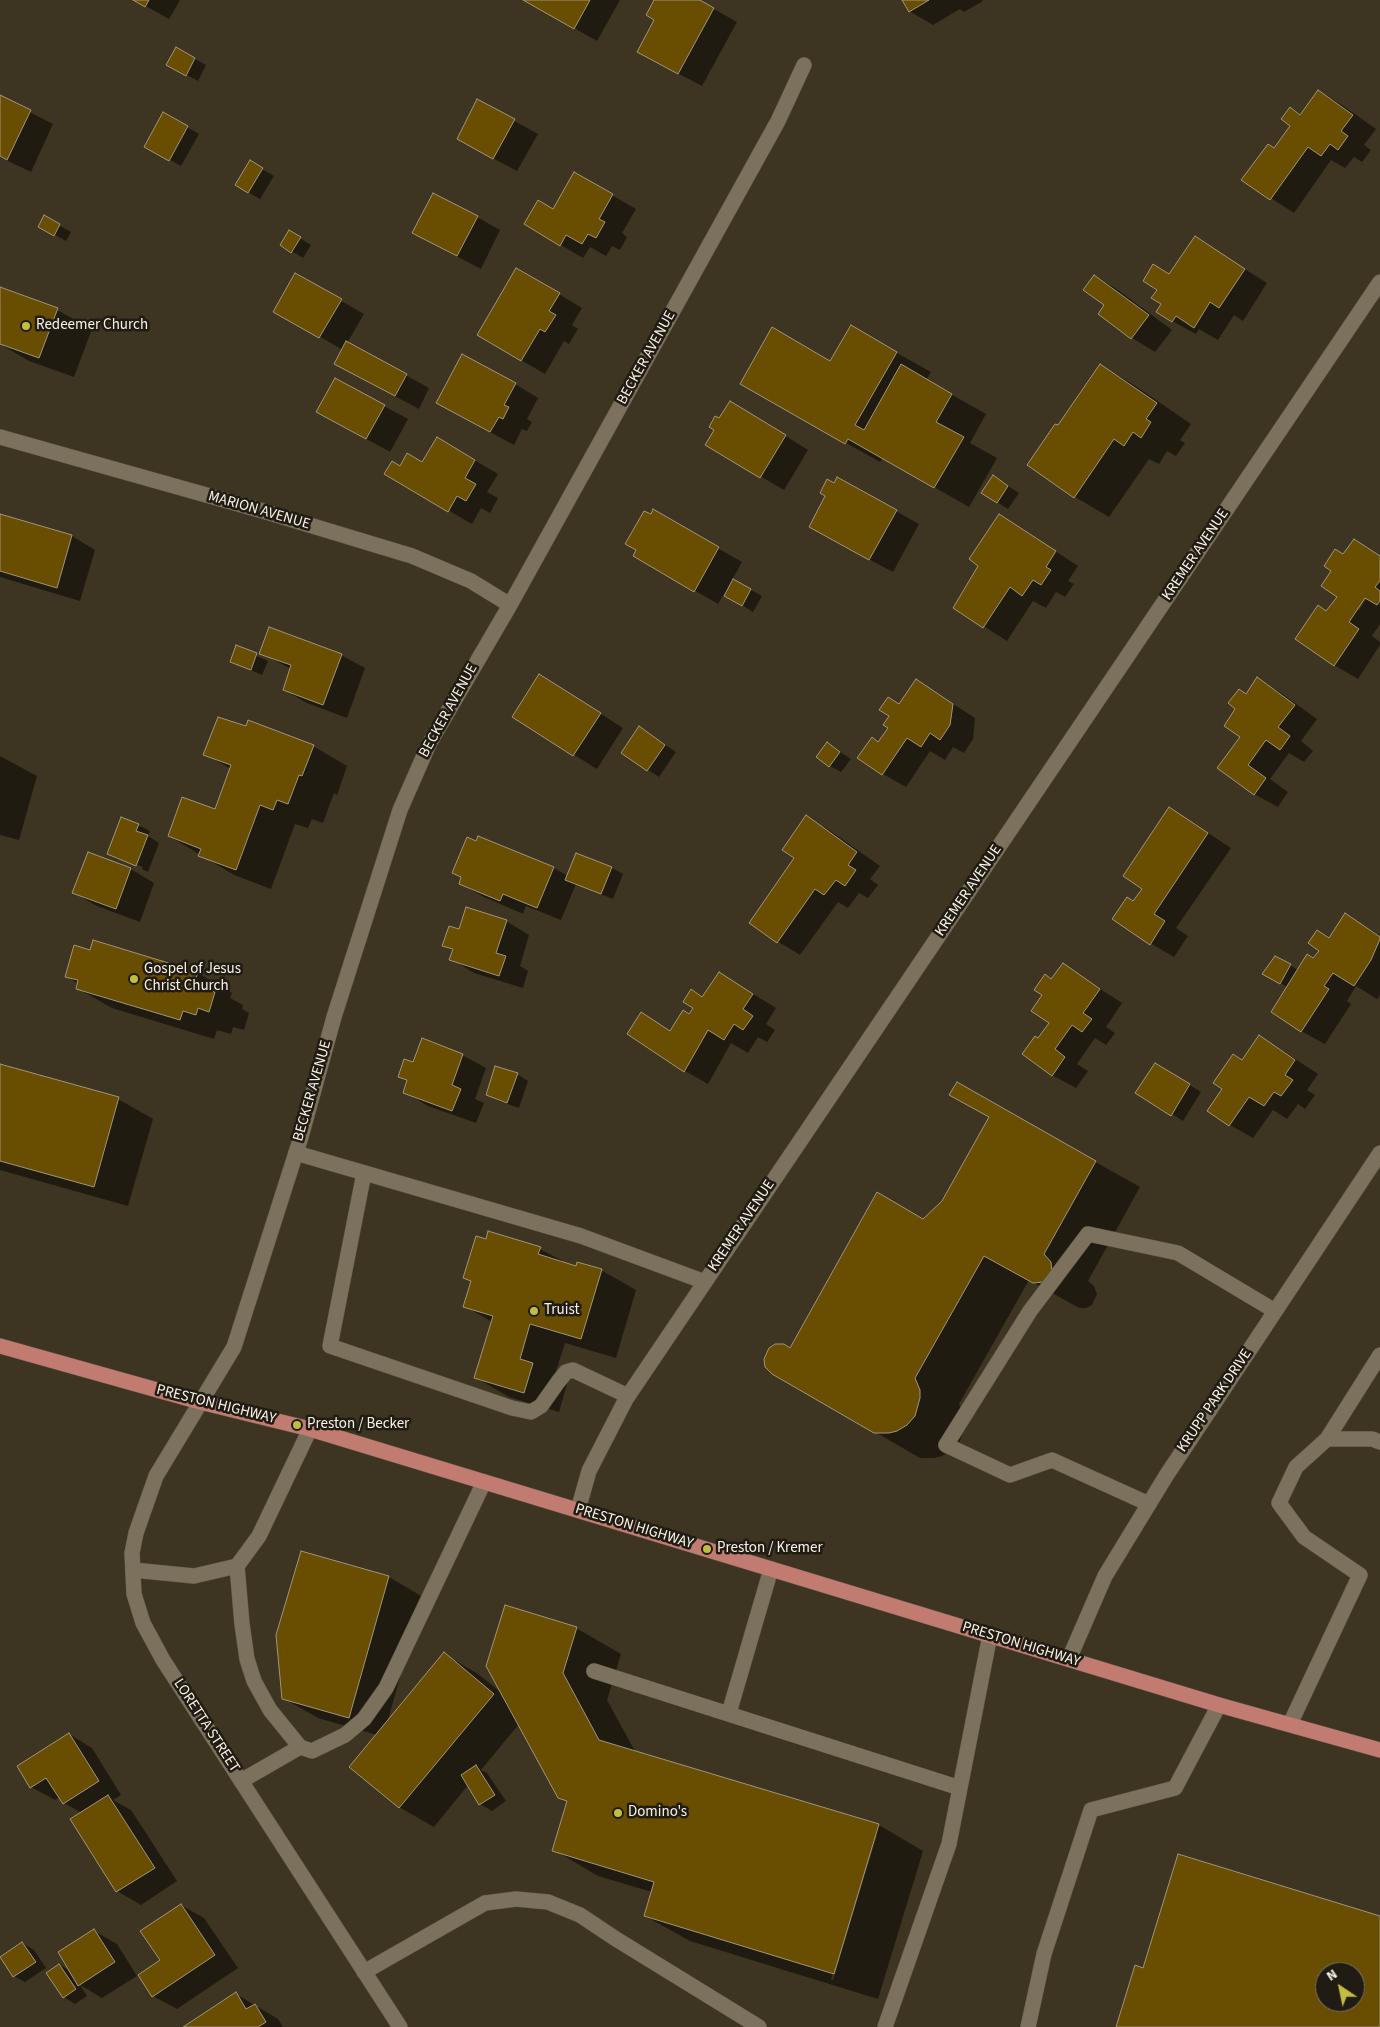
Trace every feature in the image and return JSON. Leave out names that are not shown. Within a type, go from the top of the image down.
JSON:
[{"type":"main road","name":"PRESTON HIGHWAY","points":[[0,1346],[200,1402],[310,1429],[1219,1705],[1380,1750]]},
{"type":"street","name":"BECKER AVENUE","points":[[200,1402],[234,1347],[296,1153],[334,1016],[400,810],[429,744],[510,605],[778,121],[804,65]]},
{"type":"street","name":"KREMER AVENUE","points":[[578,1510],[589,1471],[628,1396],[1380,282]]},
{"type":"street","name":"MARION AVENUE","points":[[0,437],[263,511],[412,556],[471,581],[510,605]]},
{"type":"street","points":[[296,1153],[581,1236],[705,1282]]},
{"type":"street","name":"KRUPP PARK DRIVE","points":[[1070,1660],[1105,1576],[1149,1504],[1380,1153]]},
{"type":"street","points":[[364,1173],[330,1346],[512,1408],[531,1412],[541,1406],[566,1372],[573,1370],[628,1396]]},
{"type":"street","points":[[1149,1504],[1052,1460],[1010,1475],[946,1445],[1030,1311],[1088,1234],[1178,1253],[1275,1311]]},
{"type":"street","points":[[1290,1724],[1360,1575],[1304,1538],[1279,1503],[1296,1467],[1327,1439],[1380,1355]]},
{"type":"street","name":"LORETTA STREET","points":[[200,1402],[156,1476],[136,1533],[132,1553],[134,1594],[143,1622],[163,1660],[400,2027]]},
{"type":"street","points":[[133,1570],[194,1576],[237,1566],[259,1536],[310,1429]]},
{"type":"street","points":[[1327,1439],[1372,1439],[1380,1442]]},
{"type":"street","points":[[237,1566],[244,1633],[254,1681],[270,1710],[300,1747],[312,1751],[346,1735],[364,1719],[386,1688],[484,1482]]},
{"type":"street","points":[[729,1713],[772,1569]]},
{"type":"street","points":[[885,2027],[949,1844],[990,1635]]},
{"type":"street","points":[[594,1671],[960,1788]]},
{"type":"street","points":[[1028,2027],[1044,1954],[1091,1810],[1175,1788],[1219,1705]]},
{"type":"street","points":[[241,1781],[300,1747]]},
{"type":"street","points":[[364,1972],[485,1903],[516,1899],[548,1902],[580,1915],[759,2027]]},
{"type":"building","points":[[133,0],[149,0],[145,7]]},
{"type":"building","points":[[523,0],[590,0],[574,29]]},
{"type":"building","points":[[654,0],[700,0],[714,8],[678,74],[637,52],[654,20],[646,15]]},
{"type":"building","points":[[902,0],[929,0],[909,12]]},
{"type":"building","points":[[176,47],[195,58],[186,76],[166,65]]},
{"type":"building","points":[[1318,90],[1353,115],[1341,131],[1348,136],[1338,150],[1330,144],[1321,156],[1308,147],[1270,200],[1241,180],[1268,144],[1274,148],[1290,126],[1281,119],[1290,107],[1300,115]]},
{"type":"building","points":[[0,95],[31,110],[7,160],[0,156]]},
{"type":"building","points":[[477,99],[515,119],[493,159],[457,139]]},
{"type":"building","points":[[163,112],[188,126],[169,161],[144,147]]},
{"type":"building","points":[[250,160],[263,168],[248,193],[235,185]]},
{"type":"building","points":[[574,172],[613,194],[599,219],[605,222],[596,238],[588,234],[582,244],[566,235],[560,246],[524,224],[538,200],[553,209]]},
{"type":"building","points":[[433,193],[478,216],[457,256],[412,233]]},
{"type":"building","points":[[44,215],[60,224],[54,236],[38,227]]},
{"type":"building","points":[[289,230],[301,237],[291,253],[280,245]]},
{"type":"building","points":[[1195,236],[1245,269],[1219,308],[1210,302],[1194,328],[1176,316],[1172,322],[1156,312],[1161,304],[1151,298],[1157,290],[1143,281],[1153,264],[1169,274]]},
{"type":"building","points":[[516,268],[560,293],[549,311],[556,315],[545,332],[540,329],[521,361],[477,335]]},
{"type":"building","points":[[295,273],[342,299],[319,338],[273,312]]},
{"type":"building","points":[[1094,275],[1149,315],[1131,339],[1098,314],[1104,305],[1083,290]]},
{"type":"building","name":"Redeemer Church","points":[[0,287],[58,308],[39,358],[0,344]]},
{"type":"building","points":[[851,325],[897,352],[855,425],[864,430],[901,364],[952,394],[936,422],[964,437],[934,488],[848,439],[845,444],[740,384],[772,327],[830,361]]},
{"type":"building","points":[[346,341],[407,374],[395,396],[334,364]]},
{"type":"building","points":[[462,354],[516,383],[504,405],[509,407],[503,419],[499,417],[490,432],[436,403]]},
{"type":"building","points":[[1100,364],[1157,403],[1146,419],[1151,422],[1141,438],[1133,432],[1124,446],[1114,439],[1074,498],[1027,465],[1055,424],[1058,425]]},
{"type":"building","points":[[335,378],[385,405],[366,439],[316,412]]},
{"type":"building","points":[[730,401],[786,435],[760,478],[705,445],[714,430],[709,427],[715,416],[719,418]]},
{"type":"building","points":[[437,437],[475,460],[465,478],[476,484],[466,501],[457,496],[448,512],[384,474],[392,461],[400,466],[407,453],[422,462]]},
{"type":"building","points":[[993,475],[1008,486],[997,503],[981,493]]},
{"type":"building","points":[[837,477],[897,510],[869,560],[809,527],[825,496],[820,493],[827,479],[834,483]]},
{"type":"building","points":[[653,509],[719,547],[694,592],[633,556],[636,550],[625,544],[644,511],[651,514]]},
{"type":"building","points":[[0,514],[72,535],[57,588],[0,571]]},
{"type":"building","points":[[999,514],[1056,551],[1046,567],[1051,570],[1041,585],[1033,580],[1022,596],[1010,587],[983,628],[953,608],[978,566],[969,559]]},
{"type":"building","points":[[1354,539],[1380,556],[1380,581],[1375,587],[1380,591],[1380,601],[1377,605],[1365,598],[1349,622],[1359,629],[1334,666],[1295,639],[1318,605],[1326,611],[1337,597],[1321,586],[1331,571],[1324,566],[1335,549],[1343,554]]},
{"type":"building","points":[[733,579],[751,589],[742,606],[724,596]]},
{"type":"building","points":[[269,627],[342,654],[323,705],[283,690],[291,665],[259,654]]},
{"type":"building","points":[[236,645],[257,653],[251,670],[230,662]]},
{"type":"building","points":[[539,674],[601,713],[573,756],[512,717]]},
{"type":"building","points":[[1257,677],[1295,705],[1278,727],[1290,736],[1280,750],[1266,740],[1248,765],[1266,778],[1254,795],[1217,768],[1240,737],[1224,726],[1235,709],[1228,703],[1239,689],[1246,694]]},
{"type":"building","points":[[916,679],[953,704],[950,725],[940,740],[930,733],[921,747],[907,738],[882,775],[857,758],[872,737],[878,742],[888,728],[883,725],[889,716],[879,710],[888,697],[899,704]]},
{"type":"building","points":[[218,717],[246,726],[248,720],[314,745],[302,776],[299,775],[288,804],[277,800],[273,810],[260,805],[236,870],[198,856],[201,849],[168,836],[182,797],[215,809],[231,765],[203,755]]},
{"type":"building","points":[[639,726],[665,745],[647,771],[621,753]]},
{"type":"building","points":[[827,742],[840,752],[829,767],[816,757]]},
{"type":"building","points":[[1169,807],[1208,833],[1154,914],[1165,921],[1150,945],[1112,919],[1127,897],[1133,901],[1142,889],[1123,876]]},
{"type":"building","points":[[806,815],[857,852],[848,865],[856,870],[845,886],[836,880],[824,895],[815,889],[777,943],[749,923],[794,858],[782,850]]},
{"type":"building","points":[[121,817],[139,824],[136,831],[148,835],[136,866],[107,854]]},
{"type":"building","points":[[478,836],[554,867],[537,908],[503,894],[500,901],[459,884],[461,877],[452,873],[467,837],[476,841]]},
{"type":"building","points":[[88,852],[131,868],[116,909],[72,893]]},
{"type":"building","points":[[576,853],[612,867],[601,894],[565,880]]},
{"type":"building","points":[[466,907],[507,920],[496,953],[506,956],[499,976],[449,960],[453,949],[442,946],[449,926],[459,929]]},
{"type":"building","points":[[1345,913],[1380,937],[1380,939],[1371,960],[1354,986],[1333,973],[1324,986],[1329,989],[1301,1032],[1271,1012],[1307,954],[1313,958],[1319,951],[1308,943],[1317,930],[1329,938]]},
{"type":"building","name":"Gospel of Jesus Christ Church","points":[[93,940],[198,972],[195,981],[209,984],[207,989],[215,992],[209,1012],[198,1008],[196,1015],[183,1011],[180,1020],[76,989],[78,980],[65,977],[74,945],[90,950]]},
{"type":"building","points":[[1275,956],[1291,964],[1280,984],[1262,974]]},
{"type":"building","points":[[1063,963],[1100,989],[1083,1013],[1092,1019],[1082,1032],[1072,1025],[1055,1049],[1065,1057],[1052,1076],[1022,1054],[1035,1036],[1038,1038],[1049,1023],[1031,1011],[1042,995],[1034,990],[1045,974],[1051,979]]},
{"type":"building","points":[[719,972],[753,994],[743,1009],[753,1016],[743,1030],[734,1024],[724,1040],[708,1030],[684,1072],[627,1034],[641,1012],[670,1031],[683,1010],[689,1014],[693,1008],[683,1002],[691,989],[702,997]]},
{"type":"building","points":[[1259,1035],[1295,1060],[1285,1075],[1293,1080],[1281,1096],[1274,1092],[1264,1106],[1249,1097],[1229,1126],[1207,1111],[1222,1089],[1213,1083],[1233,1054],[1242,1060]]},
{"type":"building","points":[[422,1038],[463,1054],[452,1085],[461,1089],[452,1111],[403,1093],[407,1080],[398,1077],[404,1059],[413,1062]]},
{"type":"building","points":[[1155,1063],[1190,1084],[1171,1116],[1135,1093]]},
{"type":"building","points":[[0,1064],[119,1097],[94,1187],[0,1161]]},
{"type":"building","points":[[495,1066],[518,1073],[507,1103],[486,1095]]},
{"type":"building","points":[[957,1082],[1096,1161],[1044,1254],[1051,1262],[1052,1273],[1044,1282],[1033,1283],[984,1256],[915,1378],[920,1390],[920,1398],[915,1416],[907,1425],[897,1431],[874,1433],[772,1374],[765,1367],[764,1359],[769,1348],[775,1344],[784,1344],[790,1348],[877,1192],[923,1219],[942,1201],[989,1117],[949,1095]]},
{"type":"building","name":"Truist","points":[[488,1231],[541,1247],[538,1254],[576,1266],[577,1262],[602,1269],[581,1339],[530,1324],[520,1359],[533,1363],[524,1393],[474,1378],[493,1316],[463,1307],[471,1281],[463,1278],[476,1236],[486,1239]]},
{"type":"building","points":[[301,1551],[389,1576],[349,1718],[282,1699],[276,1635]]},
{"type":"building","points":[[505,1605],[577,1627],[563,1673],[599,1740],[879,1824],[834,1974],[644,1916],[654,1882],[552,1851],[567,1801],[558,1798],[486,1666]]},
{"type":"building","points":[[444,1652],[494,1694],[399,1808],[349,1767]]},
{"type":"building","points":[[69,1733],[99,1781],[63,1804],[46,1778],[30,1788],[17,1766]]},
{"type":"building","points":[[476,1765],[495,1795],[479,1805],[461,1775]]},
{"type":"building","points":[[108,1795],[155,1868],[116,1892],[70,1819]]},
{"type":"building","points":[[1178,1854],[1380,1916],[1380,2027],[1116,2027],[1135,1965],[1143,1968]]},
{"type":"building","points":[[181,1904],[215,1955],[152,1997],[138,1975],[160,1960],[140,1931]]},
{"type":"building","points":[[94,1929],[115,1962],[78,1986],[58,1952]]},
{"type":"building","points":[[22,1942],[36,1962],[13,1977],[0,1957]]},
{"type":"building","points":[[59,1964],[76,1989],[63,1998],[46,1973]]},
{"type":"building","points":[[236,1992],[246,2009],[255,2004],[266,2022],[258,2027],[183,2027]]},
{"type":"place","name":"Redeemer Church","points":[[26,326]]},
{"type":"place","name":"Gospel of Jesus Christ Church","points":[[134,979]]},
{"type":"place","name":"Truist","points":[[534,1311]]},
{"type":"place","name":"Preston / Becker","points":[[297,1425]]},
{"type":"place","name":"Preston / Kremer","points":[[707,1549]]},
{"type":"place","name":"Domino's","points":[[618,1813]]}]
